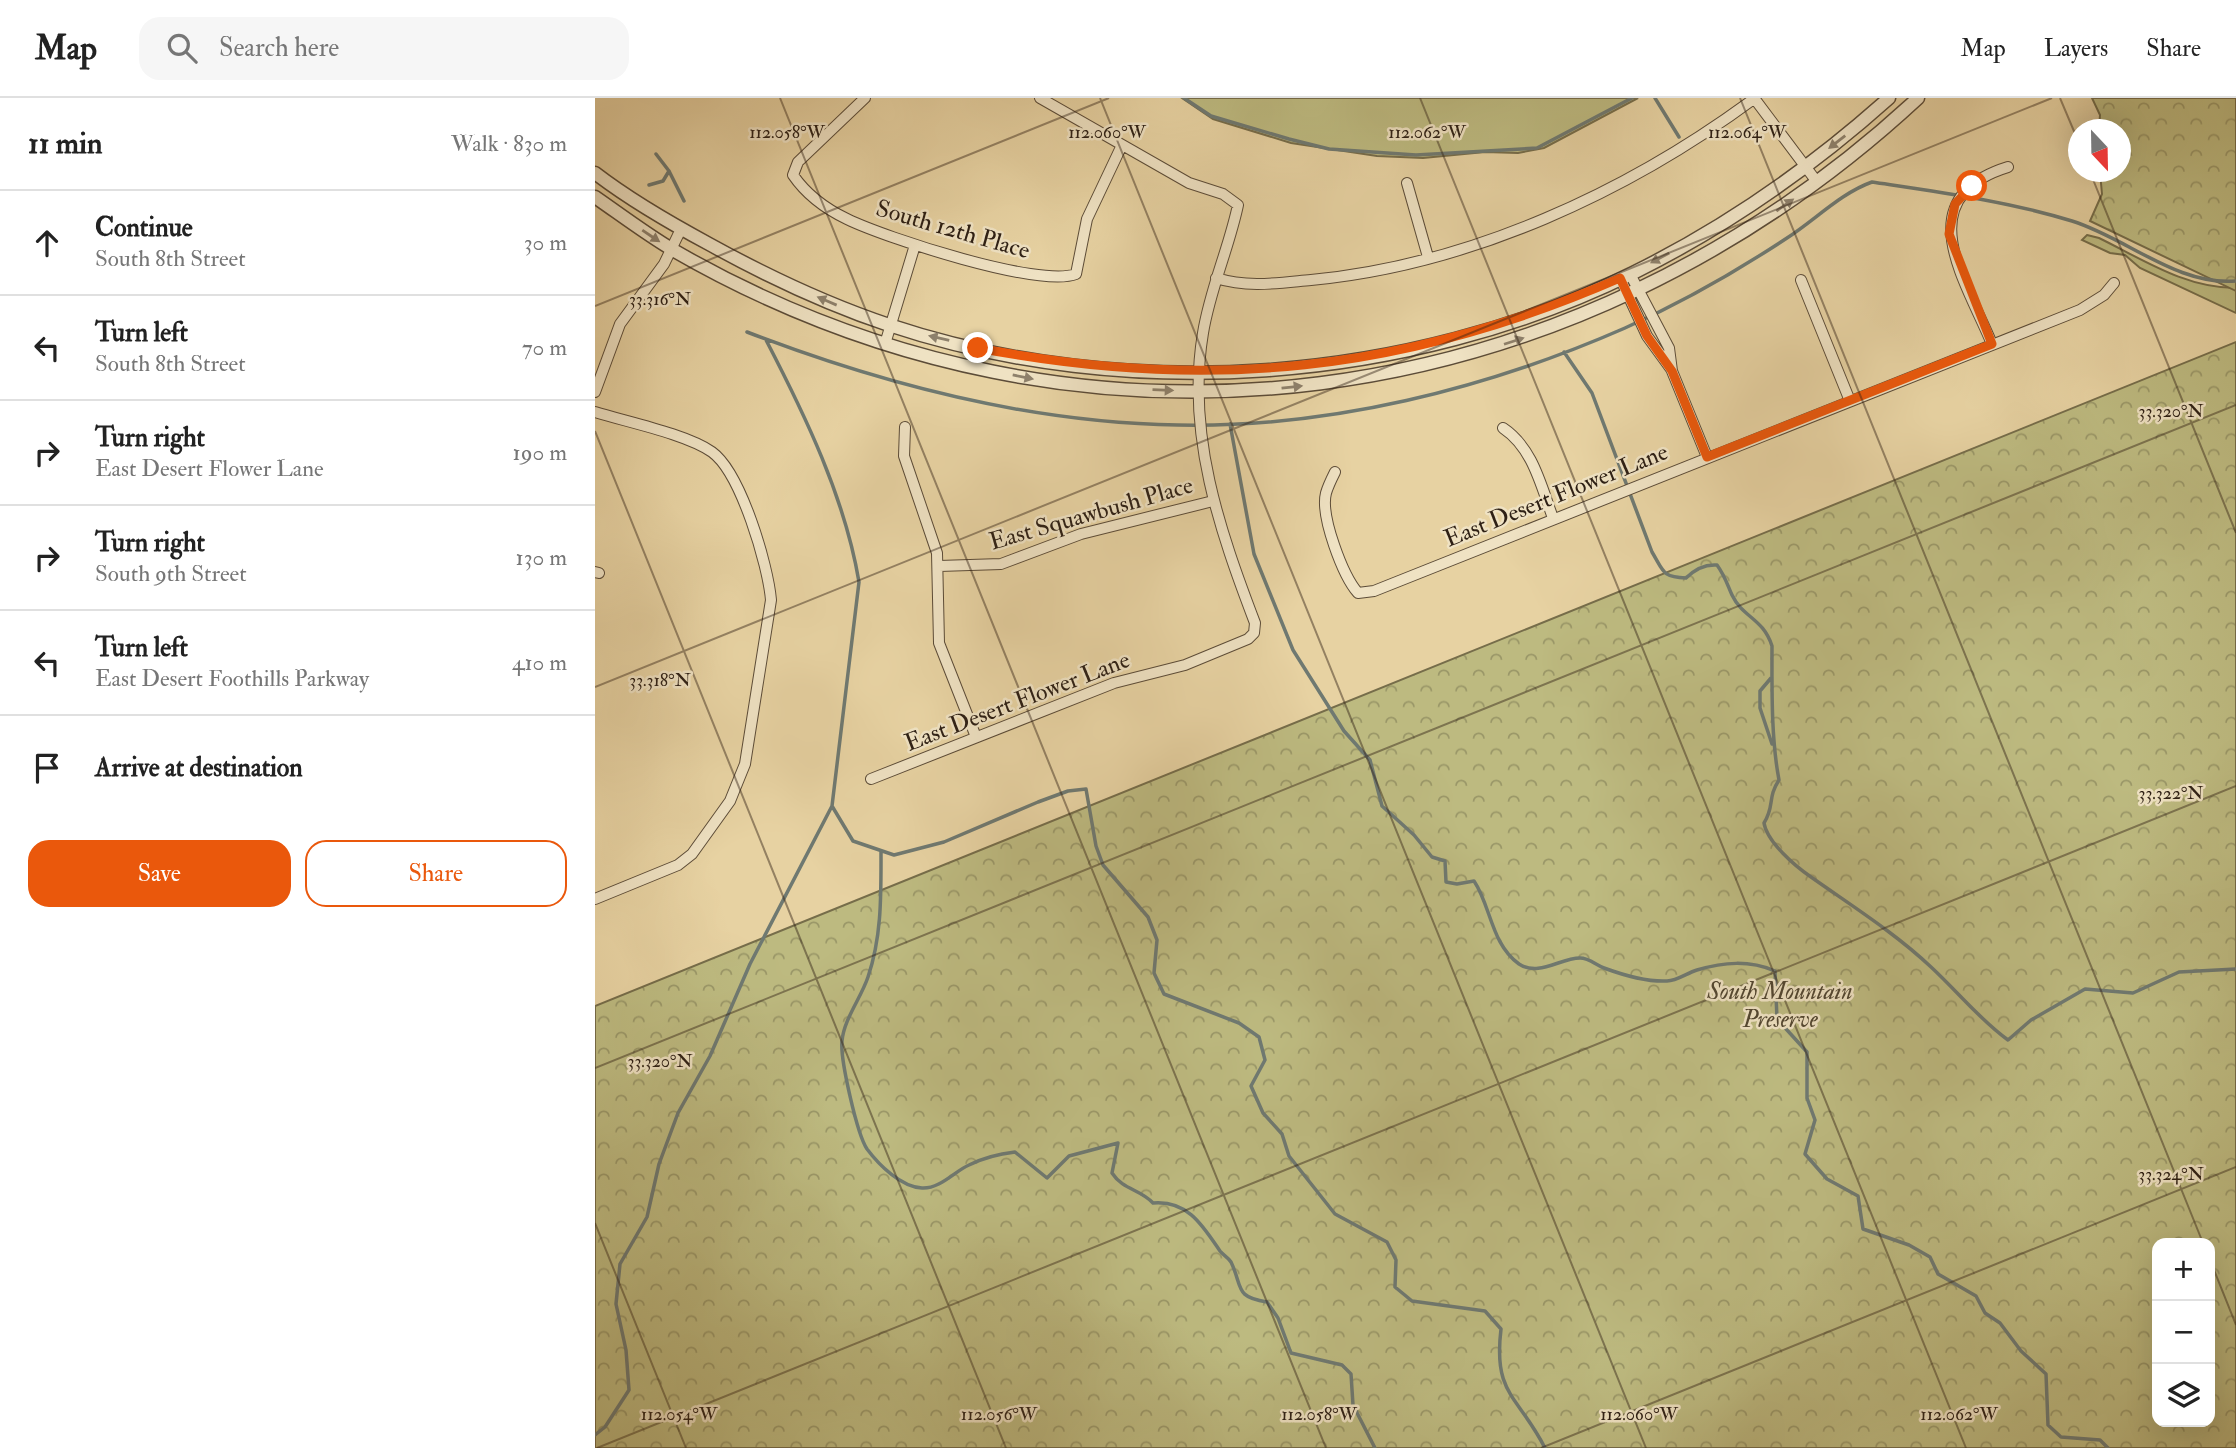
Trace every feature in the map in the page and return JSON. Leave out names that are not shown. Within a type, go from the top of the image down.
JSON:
[{"type":"street","name":"South 12th Place","points":[[865,98],[798,162],[793,175],[823,205],[847,219],[915,245],[996,266],[1064,279],[1076,274],[1087,219],[1122,145]]},
{"type":"street","points":[[1041,98],[1189,183],[1223,194],[1238,205],[1216,278],[1203,335],[1199,391],[1213,502]]},
{"type":"street","points":[[1216,278],[1246,285],[1335,278],[1428,257],[1506,235],[1575,206],[1674,154],[1754,98],[1817,183]]},
{"type":"street","points":[[595,173],[681,229],[781,282],[891,325],[1039,360],[1110,368],[1200,372],[1320,365],[1396,352],[1531,315],[1625,276],[1722,223],[1805,166],[1889,98]]},
{"type":"street","points":[[595,197],[672,250],[778,303],[885,344],[1041,380],[1127,389],[1265,390],[1399,371],[1527,336],[1634,293],[1729,241],[1817,183],[1918,98]]},
{"type":"street","points":[[1992,344],[1949,234],[1955,204],[1972,186],[1993,172],[2008,167]]},
{"type":"street","points":[[1407,183],[1428,257]]},
{"type":"street","points":[[595,392],[620,324],[672,250],[681,229]]},
{"type":"street","points":[[885,344],[915,245]]},
{"type":"street","points":[[1625,276],[1634,293],[1637,315],[1650,340],[1672,371]]},
{"type":"street","points":[[1801,280],[1850,401]]},
{"type":"street","name":"East Desert Flower Lane","points":[[1335,472],[1325,494],[1327,523],[1350,585],[1358,593],[1374,591],[2080,310],[2104,295],[2115,283]]},
{"type":"street","points":[[1634,293],[1649,306],[1662,333],[1672,371],[1707,457]]},
{"type":"street","points":[[1650,340],[1662,333]]},
{"type":"street","points":[[1396,352],[1399,371]]},
{"type":"street","points":[[595,412],[689,442],[711,452],[726,465],[761,550],[769,576],[771,600],[745,764],[730,801],[692,854],[663,873],[595,899]]},
{"type":"street","points":[[905,427],[904,456],[933,539],[939,566],[939,643],[976,737]]},
{"type":"street","points":[[1503,428],[1517,438],[1525,451],[1553,518]]},
{"type":"street","name":"East Desert Flower Lane","points":[[871,779],[1114,683],[1185,665],[1248,639],[1254,633],[1255,623],[1229,558],[1213,502]]},
{"type":"street","name":"East Squawbush Place","points":[[939,566],[1001,564],[1081,534],[1213,502]]},
{"type":"green space","points":[[1182,98],[1638,98],[1544,148],[1518,153],[1485,152],[1423,158],[1377,156],[1291,143],[1213,119]]},
{"type":"green space","points":[[2092,98],[2236,98],[2236,291],[2090,221],[2102,194],[2101,182],[2131,182],[2131,119],[2100,119]]},
{"type":"green space","points":[[2087,235],[2099,238],[2182,278],[2217,287],[2236,288],[2236,313],[2140,268],[2125,255],[2110,253],[2082,240]]},
{"type":"green space","name":"South Mountain Preserve","points":[[2236,342],[2236,1448],[595,1448],[595,1006]]},
{"type":"waterway","points":[[1184,98],[1211,116],[1329,149],[1416,155],[1537,148],[1632,98]]},
{"type":"waterway","points":[[1655,98],[1679,137]]},
{"type":"waterway","points":[[656,154],[669,171],[684,201]]},
{"type":"waterway","points":[[649,185],[663,181],[669,171]]},
{"type":"waterway","points":[[747,332],[904,384],[1068,417],[1178,425],[1292,420],[1350,412],[1463,386],[1572,350],[1625,328],[1708,286],[1787,238],[1850,193],[1872,182],[1973,198],[2047,214],[2113,238],[2173,269],[2214,281],[2236,281]]},
{"type":"waterway","points":[[595,1435],[605,1427],[629,1390],[626,1350],[616,1304],[620,1264],[647,1217],[659,1164],[678,1113],[710,1056],[750,964],[832,806],[859,582],[853,551],[834,488],[809,427],[766,340]]},
{"type":"waterway","points":[[1564,352],[1592,393],[1652,552],[1662,569],[1668,575],[1686,578],[1700,568],[1717,565],[1737,603],[1768,637],[1772,646],[1773,730],[1779,780],[1764,823],[1770,838],[1790,860],[1903,943],[2008,1040],[2031,1020],[2085,989],[2133,993],[2179,972],[2236,969]]},
{"type":"waterway","points":[[1230,424],[1254,554],[1293,650],[1344,731],[1370,760],[1382,806],[1414,835],[1432,857],[1445,861],[1446,882],[1457,884],[1474,881],[1503,946],[1519,964],[1534,969],[1583,958],[1619,973],[1659,981],[1674,980],[1697,970],[1727,964],[1756,965],[1775,971],[1777,1019],[1807,1052],[1807,1098],[1815,1120],[1805,1154],[1827,1179],[1858,1196],[1863,1229],[1909,1245],[1930,1257],[1938,1274],[1976,1296],[1985,1313],[2000,1323],[2021,1351],[2046,1374],[2048,1425],[2061,1437],[2100,1440],[2108,1448]]},
{"type":"waterway","points":[[1771,678],[1760,691],[1760,708],[1772,744]]},
{"type":"waterway","points":[[832,806],[853,841],[894,855],[944,842],[1038,802],[1068,791],[1086,789],[1096,846],[1103,865],[1148,917],[1157,940],[1154,973],[1164,994],[1239,1023],[1259,1037],[1265,1060],[1251,1086],[1263,1113],[1282,1134],[1289,1156],[1335,1214],[1387,1242],[1396,1260],[1395,1287],[1412,1301],[1485,1311],[1501,1329],[1499,1351],[1504,1382],[1545,1448]]},
{"type":"waterway","points":[[881,851],[880,915],[873,962],[846,1025],[842,1041],[846,1079],[854,1113],[867,1149],[884,1168],[906,1184],[929,1188],[981,1160],[1015,1152],[1047,1178],[1069,1156],[1118,1143],[1112,1173],[1116,1179],[1153,1203],[1176,1206],[1193,1216],[1231,1262],[1244,1294],[1267,1302],[1278,1318],[1291,1353],[1342,1365],[1351,1374],[1353,1405],[1375,1448]]},
{"type":"route","points":[[978,348],[1039,360],[1166,371],[1223,372],[1320,365],[1415,348],[1480,331],[1531,315],[1620,278],[1647,336],[1672,371],[1707,457],[1992,344],[1949,234],[1955,204],[1972,186]]}]
